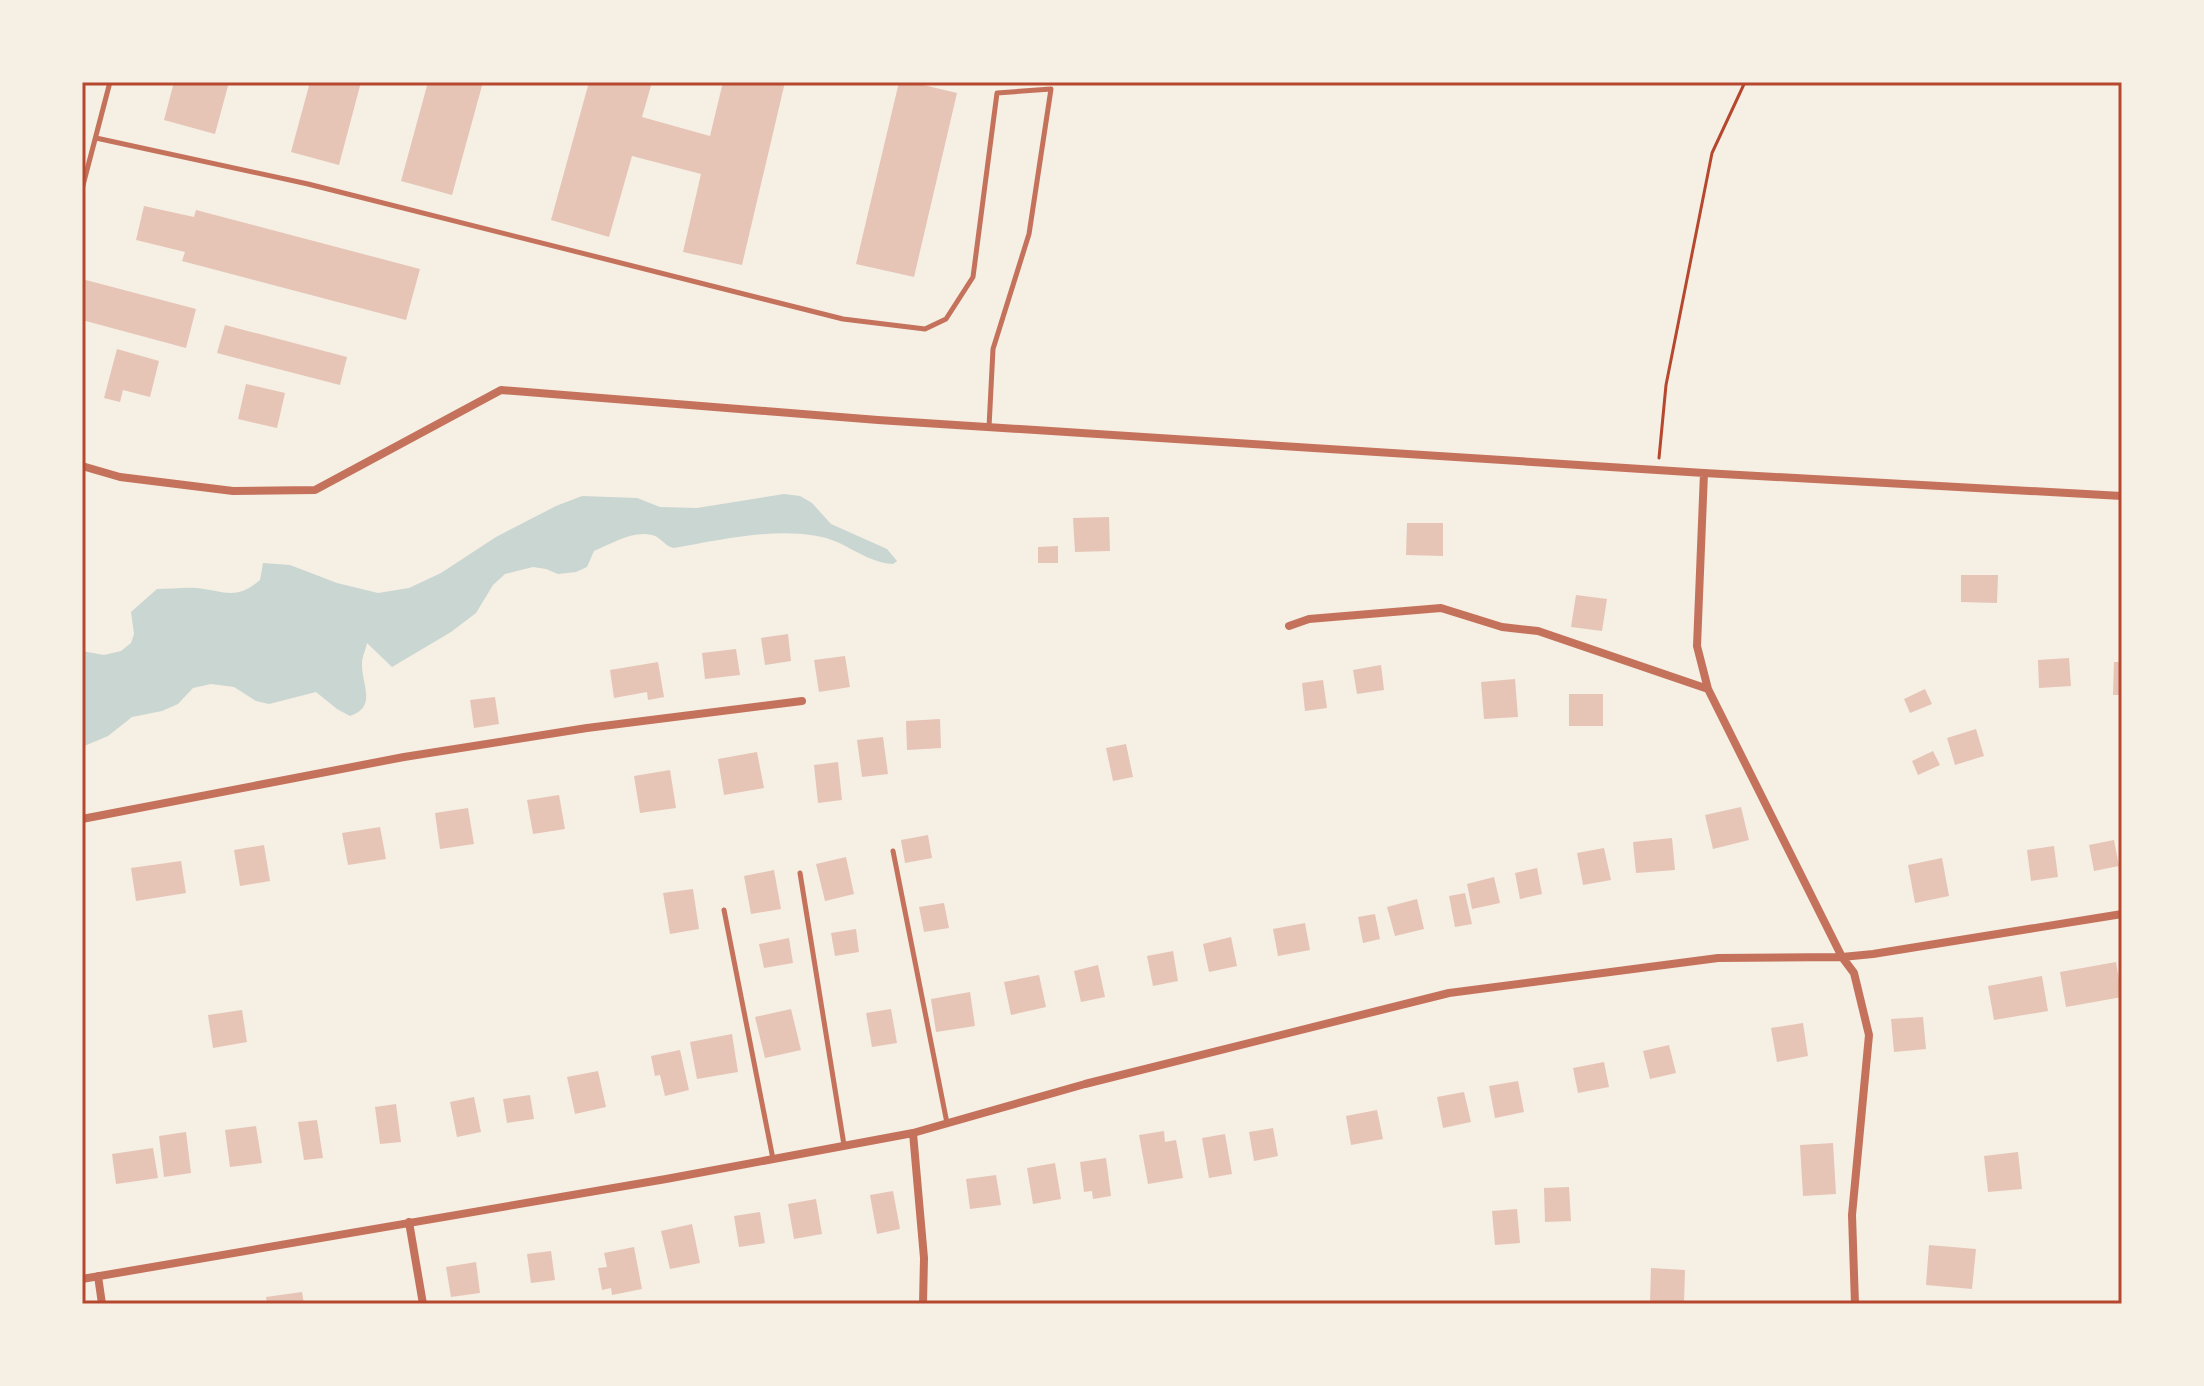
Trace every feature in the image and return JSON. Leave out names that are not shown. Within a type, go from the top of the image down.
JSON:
[{"type":"street","points":[[82,466],[120,477],[233,491],[315,490],[501,390],[989,427],[1658,471],[2122,496]]},
{"type":"street","points":[[1704,473],[1697,646],[1708,689],[1842,957],[1854,973],[1869,1035],[1852,1215],[1855,1304]]},
{"type":"street","points":[[1289,626],[1309,619],[1441,608],[1502,627],[1538,631],[1708,689]]},
{"type":"street","points":[[82,819],[404,757],[587,728],[802,701]]},
{"type":"street","points":[[82,1268],[84,1278],[98,1276],[913,1133],[1085,1084],[1449,993],[1718,958],[1873,954],[2122,914]]},
{"type":"street","points":[[913,1133],[924,1258],[923,1304]]},
{"type":"street","points":[[409,1222],[423,1304]]},
{"type":"street","points":[[98,1276],[102,1304]]},
{"type":"lane","points":[[82,189],[110,82]]},
{"type":"lane","points":[[96,138],[308,184],[843,319],[925,329],[946,319],[973,277],[997,93],[1052,86],[1029,234],[993,349],[989,427]]},
{"type":"lane","points":[[893,851],[947,1123]]},
{"type":"lane","points":[[800,873],[844,1145]]},
{"type":"lane","points":[[724,910],[773,1159]]},
{"type":"path","points":[[1658,471],[1666,385],[1712,153],[1745,82]]},
{"type":"shaded area","points":[[784,494],[800,496],[812,503],[831,524],[887,549],[897,561],[893,564],[882,562],[827,538],[799,534],[745,536],[674,548],[652,535],[630,536],[594,551],[587,567],[576,572],[558,574],[533,567],[505,574],[493,585],[476,613],[451,632],[392,667],[367,643],[362,663],[366,701],[359,712],[350,716],[316,692],[269,704],[256,701],[234,687],[211,684],[193,688],[178,704],[162,711],[132,717],[108,736],[82,747],[82,651],[104,655],[121,651],[131,643],[134,634],[131,612],[157,589],[192,588],[237,593],[260,580],[263,563],[290,565],[337,583],[378,593],[409,588],[441,573],[496,537],[582,496],[637,498],[660,507],[697,508]]},
{"type":"building","points":[[174,82],[229,82],[215,134],[164,120]]},
{"type":"building","points":[[310,82],[361,82],[339,165],[291,152]]},
{"type":"building","points":[[428,82],[483,82],[452,195],[401,181]]},
{"type":"building","points":[[589,82],[652,82],[642,117],[710,136],[723,82],[785,82],[742,265],[683,252],[701,174],[632,156],[609,237],[551,220]]},
{"type":"building","points":[[899,82],[957,93],[914,277],[856,264]]},
{"type":"building","points":[[144,206],[194,217],[196,210],[420,269],[406,320],[182,261],[185,252],[136,240]]},
{"type":"building","points":[[82,279],[196,309],[186,348],[82,320]]},
{"type":"building","points":[[225,325],[347,357],[340,385],[217,353]]},
{"type":"building","points":[[117,349],[159,361],[150,397],[123,390],[120,402],[104,398]]},
{"type":"building","points":[[246,384],[285,393],[277,428],[238,419]]},
{"type":"building","points":[[1109,517],[1110,551],[1075,552],[1073,518]]},
{"type":"building","points":[[1407,523],[1443,523],[1443,556],[1406,555]]},
{"type":"building","points":[[1058,546],[1058,563],[1038,563],[1038,547]]},
{"type":"building","points":[[1961,575],[1998,575],[1997,603],[1961,602]]},
{"type":"building","points":[[1576,595],[1607,599],[1602,631],[1571,627]]},
{"type":"building","points":[[788,634],[791,661],[765,665],[761,638]]},
{"type":"building","points":[[736,649],[740,675],[705,679],[702,653]]},
{"type":"building","points":[[845,656],[850,687],[819,692],[814,660]]},
{"type":"building","points":[[2069,658],[2071,686],[2039,688],[2038,660]]},
{"type":"building","points":[[658,662],[664,697],[648,700],[647,692],[614,698],[610,670]]},
{"type":"building","points":[[2114,662],[2122,662],[2122,695],[2113,695]]},
{"type":"building","points":[[1381,665],[1384,690],[1357,694],[1353,670]]},
{"type":"building","points":[[1515,679],[1518,717],[1484,719],[1481,682]]},
{"type":"building","points":[[1323,680],[1327,708],[1305,711],[1302,683]]},
{"type":"building","points":[[1925,689],[1932,704],[1910,713],[1904,699]]},
{"type":"building","points":[[1569,694],[1603,694],[1603,726],[1569,726]]},
{"type":"building","points":[[495,697],[499,724],[474,728],[470,700]]},
{"type":"building","points":[[940,719],[941,748],[907,750],[906,721]]},
{"type":"building","points":[[1976,729],[1984,756],[1955,765],[1947,738]]},
{"type":"building","points":[[883,737],[888,774],[862,777],[857,740]]},
{"type":"building","points":[[1126,744],[1133,777],[1113,781],[1106,748]]},
{"type":"building","points":[[1933,751],[1940,765],[1918,775],[1912,761]]},
{"type":"building","points":[[757,752],[764,788],[724,795],[718,759]]},
{"type":"building","points":[[838,762],[842,800],[818,803],[814,765]]},
{"type":"building","points":[[670,770],[676,808],[640,813],[634,776]]},
{"type":"building","points":[[559,795],[565,829],[533,834],[527,800]]},
{"type":"building","points":[[1741,807],[1749,840],[1713,849],[1705,815]]},
{"type":"building","points":[[468,808],[474,844],[440,849],[435,813]]},
{"type":"building","points":[[380,827],[386,859],[348,865],[342,833]]},
{"type":"building","points":[[928,835],[932,858],[905,863],[901,840]]},
{"type":"building","points":[[1672,838],[1675,870],[1636,873],[1633,842]]},
{"type":"building","points":[[2114,840],[2119,866],[2094,871],[2089,845]]},
{"type":"building","points":[[264,845],[270,881],[240,886],[234,850]]},
{"type":"building","points":[[2054,846],[2058,877],[2031,881],[2027,850]]},
{"type":"building","points":[[1604,848],[1611,880],[1583,885],[1577,853]]},
{"type":"building","points":[[846,857],[854,894],[825,901],[816,864]]},
{"type":"building","points":[[1942,858],[1949,896],[1915,903],[1908,865]]},
{"type":"building","points":[[181,861],[186,893],[136,901],[131,868]]},
{"type":"building","points":[[1537,868],[1542,894],[1520,899],[1515,873]]},
{"type":"building","points":[[774,870],[781,909],[751,914],[744,876]]},
{"type":"building","points":[[1494,877],[1500,903],[1472,909],[1467,884]]},
{"type":"building","points":[[693,889],[699,929],[670,934],[663,893]]},
{"type":"building","points":[[1465,893],[1472,924],[1455,927],[1449,896]]},
{"type":"building","points":[[1417,899],[1424,929],[1395,936],[1387,907]]},
{"type":"building","points":[[944,903],[949,928],[924,932],[919,907]]},
{"type":"building","points":[[1375,914],[1380,939],[1363,943],[1358,917]]},
{"type":"building","points":[[1305,923],[1310,950],[1278,956],[1273,929]]},
{"type":"building","points":[[856,929],[859,952],[835,956],[831,933]]},
{"type":"building","points":[[1231,937],[1237,966],[1209,972],[1203,944]]},
{"type":"building","points":[[789,938],[793,963],[764,968],[759,944]]},
{"type":"building","points":[[1173,951],[1178,981],[1153,986],[1147,956]]},
{"type":"building","points":[[2116,962],[2122,997],[2066,1007],[2060,972]]},
{"type":"building","points":[[1098,965],[1105,997],[1081,1002],[1074,971]]},
{"type":"building","points":[[1039,975],[1046,1007],[1011,1015],[1004,982]]},
{"type":"building","points":[[2042,976],[2048,1011],[1994,1020],[1988,986]]},
{"type":"building","points":[[970,992],[975,1026],[936,1032],[931,999]]},
{"type":"building","points":[[791,1009],[801,1050],[765,1058],[755,1017]]},
{"type":"building","points":[[891,1009],[897,1043],[872,1047],[866,1013]]},
{"type":"building","points":[[242,1010],[247,1042],[213,1048],[208,1015]]},
{"type":"building","points":[[1923,1017],[1926,1049],[1894,1052],[1891,1019]]},
{"type":"building","points":[[1803,1023],[1808,1056],[1777,1062],[1771,1028]]},
{"type":"building","points":[[732,1034],[738,1072],[697,1079],[690,1042]]},
{"type":"building","points":[[1669,1045],[1676,1073],[1650,1079],[1643,1051]]},
{"type":"building","points":[[680,1050],[689,1090],[665,1096],[660,1075],[655,1076],[651,1056]]},
{"type":"building","points":[[1604,1062],[1609,1087],[1578,1093],[1573,1068]]},
{"type":"building","points":[[598,1071],[606,1107],[575,1114],[567,1077]]},
{"type":"building","points":[[1518,1081],[1524,1112],[1495,1118],[1489,1086]]},
{"type":"building","points":[[1464,1092],[1471,1122],[1443,1128],[1437,1097]]},
{"type":"building","points":[[530,1095],[534,1119],[507,1123],[503,1099]]},
{"type":"building","points":[[474,1097],[481,1132],[457,1137],[450,1102]]},
{"type":"building","points":[[396,1104],[401,1142],[380,1144],[375,1107]]},
{"type":"building","points":[[1377,1110],[1383,1139],[1351,1145],[1346,1116]]},
{"type":"building","points":[[317,1120],[323,1158],[304,1160],[298,1122]]},
{"type":"building","points":[[256,1126],[262,1163],[230,1167],[225,1130]]},
{"type":"building","points":[[1273,1128],[1278,1156],[1254,1161],[1249,1132]]},
{"type":"building","points":[[1164,1131],[1165,1142],[1176,1140],[1183,1178],[1148,1184],[1139,1135]]},
{"type":"building","points":[[186,1132],[191,1173],[164,1177],[159,1136]]},
{"type":"building","points":[[1225,1134],[1232,1174],[1209,1178],[1202,1138]]},
{"type":"building","points":[[1833,1143],[1836,1194],[1803,1196],[1800,1145]]},
{"type":"building","points":[[153,1148],[158,1178],[116,1184],[112,1154]]},
{"type":"building","points":[[2018,1152],[2022,1189],[1988,1192],[1984,1156]]},
{"type":"building","points":[[1106,1158],[1111,1196],[1093,1199],[1092,1191],[1084,1192],[1080,1162]]},
{"type":"building","points":[[1055,1163],[1061,1199],[1033,1204],[1027,1168]]},
{"type":"building","points":[[996,1175],[1001,1205],[970,1209],[966,1179]]},
{"type":"building","points":[[1569,1187],[1571,1221],[1545,1222],[1544,1188]]},
{"type":"building","points":[[893,1191],[900,1229],[877,1234],[870,1195]]},
{"type":"building","points":[[816,1199],[822,1234],[794,1239],[788,1204]]},
{"type":"building","points":[[1517,1209],[1520,1243],[1495,1245],[1492,1211]]},
{"type":"building","points":[[760,1212],[765,1243],[739,1247],[734,1216]]},
{"type":"building","points":[[692,1224],[700,1263],[670,1269],[661,1231]]},
{"type":"building","points":[[1929,1245],[1976,1249],[1972,1289],[1926,1285]]},
{"type":"building","points":[[634,1247],[642,1289],[612,1295],[611,1288],[602,1290],[598,1268],[607,1267],[604,1253]]},
{"type":"building","points":[[551,1251],[555,1280],[531,1283],[527,1254]]},
{"type":"building","points":[[476,1262],[480,1293],[451,1297],[446,1267]]},
{"type":"building","points":[[1651,1268],[1685,1270],[1684,1304],[1650,1304]]},
{"type":"building","points":[[302,1292],[304,1304],[267,1304],[266,1297]]}]
